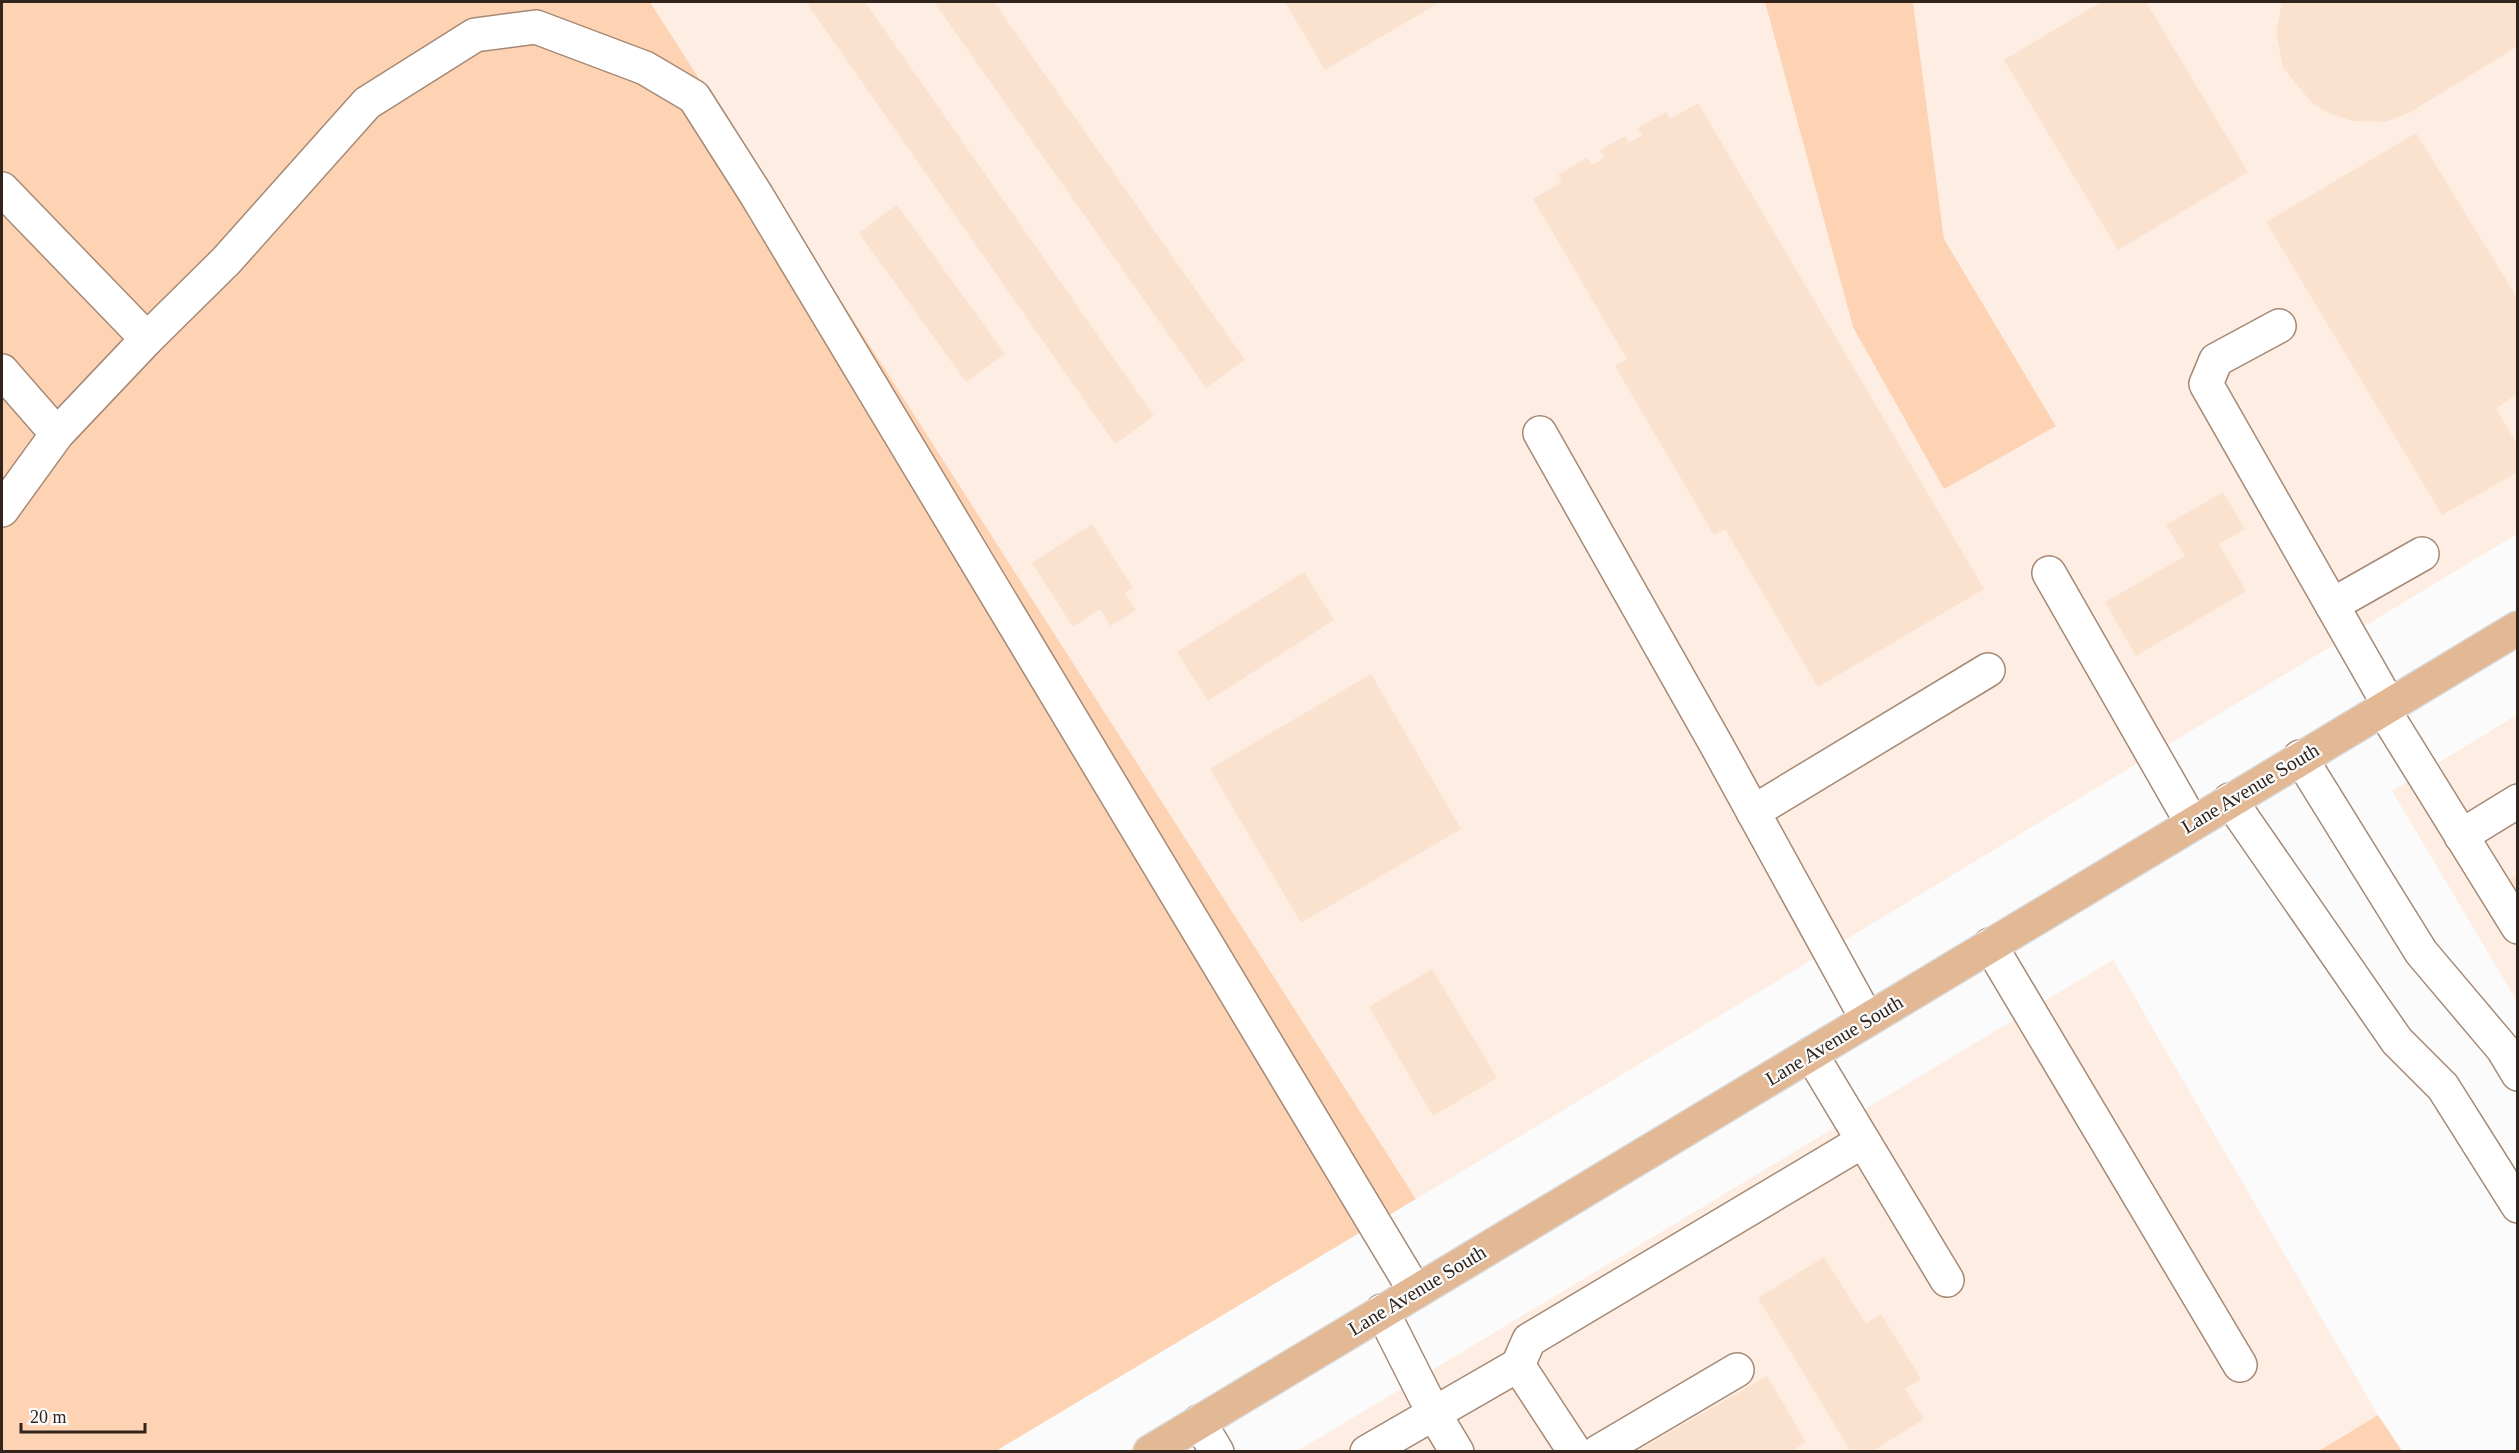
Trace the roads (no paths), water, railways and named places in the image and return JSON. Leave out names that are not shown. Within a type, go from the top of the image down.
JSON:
[{"type":"main road","name":"Lane Avenue South","points":[[1150,1452],[2517,628]]},
{"type":"lane","points":[[2,510],[57,434],[147,339],[226,261],[367,103],[476,35],[536,27],[645,68],[694,97],[776,226],[1415,1291]]},
{"type":"lane","points":[[2,189],[147,339]]},
{"type":"lane","points":[[2279,326],[2216,360],[2206,384],[2332,605],[2386,707],[2517,927]]},
{"type":"lane","points":[[2,371],[57,434]]},
{"type":"lane","points":[[1540,433],[1867,1019]]},
{"type":"lane","points":[[2332,605],[2422,554]]},
{"type":"lane","points":[[2049,573],[2192,823]]},
{"type":"lane","points":[[1753,812],[1988,670]]},
{"type":"lane","points":[[2300,758],[2421,952],[2503,1050],[2517,1074]]},
{"type":"lane","points":[[2230,800],[2397,1041],[2443,1088],[2517,1206]]},
{"type":"lane","points":[[2461,836],[2517,801]]},
{"type":"lane","points":[[1990,945],[2240,1365]]},
{"type":"lane","points":[[1811,1054],[1947,1280]]},
{"type":"lane","points":[[1367,1452],[1518,1365],[1529,1340],[1863,1141]]},
{"type":"lane","points":[[1382,1311],[1433,1412],[1457,1452]]},
{"type":"lane","points":[[1518,1365],[1575,1452]]},
{"type":"lane","points":[[1598,1452],[1737,1370]]},
{"type":"lane","points":[[1199,1422],[1217,1452]]}]
